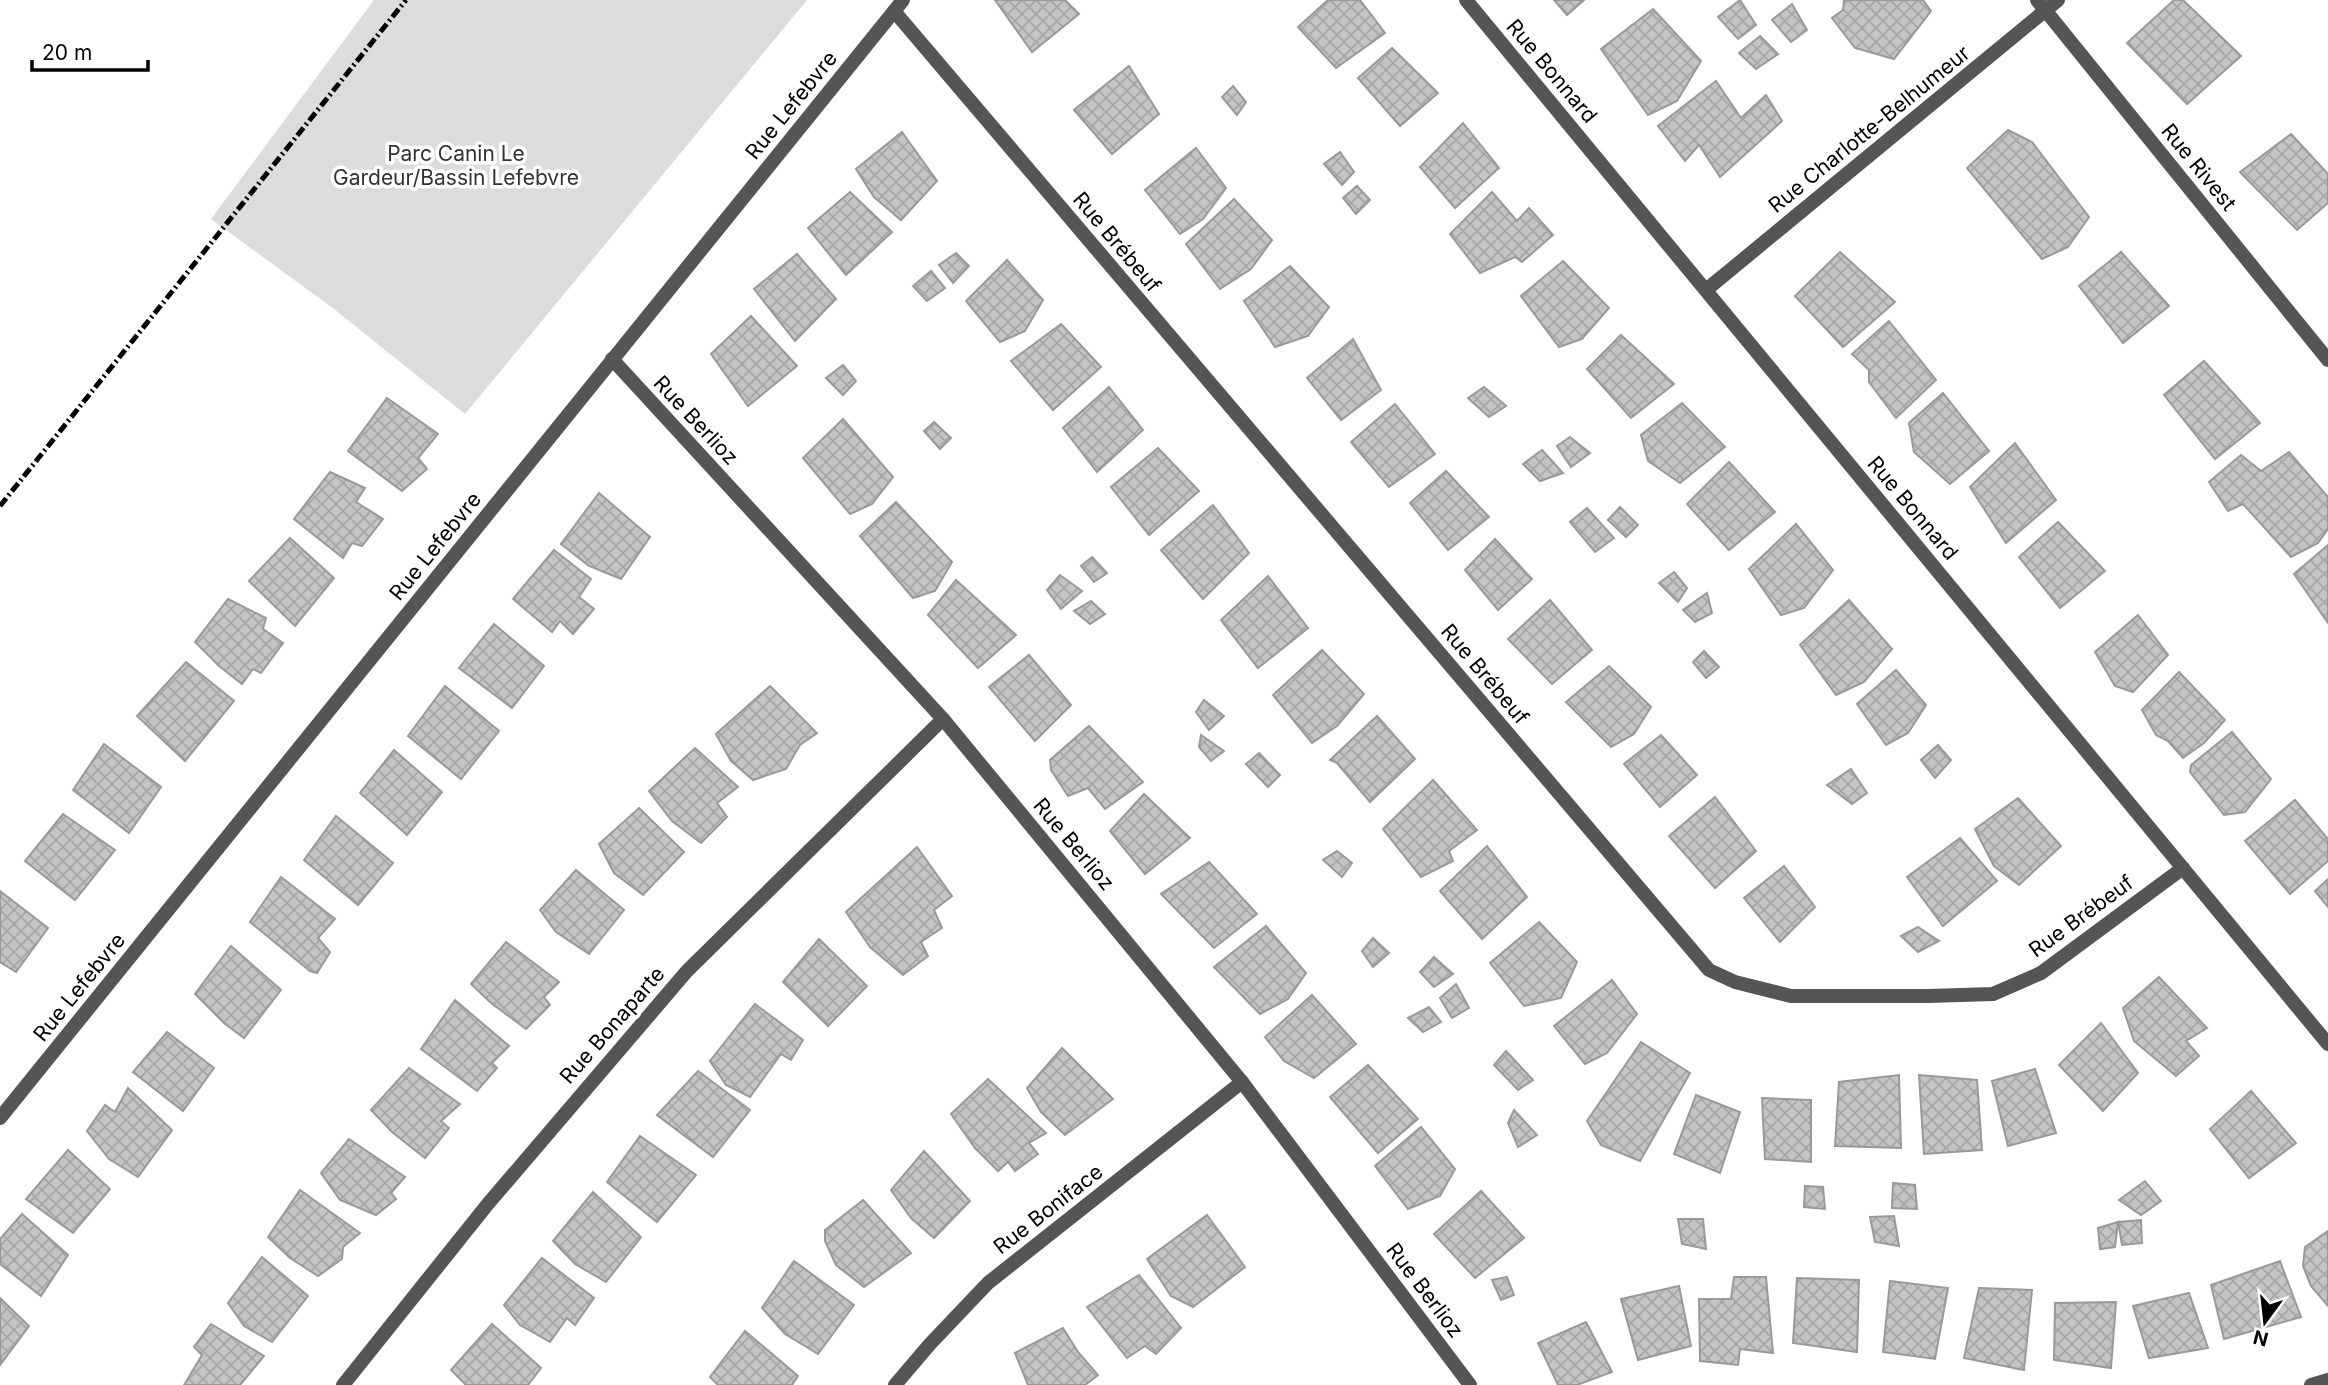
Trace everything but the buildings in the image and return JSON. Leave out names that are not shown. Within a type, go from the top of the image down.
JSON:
[{"type":"street","name":"Rue Bonnard","points":[[1466,0],[2328,1044]]},
{"type":"street","name":"Rue Charlotte-Belhumeur","points":[[1706,290],[2042,5],[2058,0]]},
{"type":"street","name":"Rue Rivest","points":[[2042,5],[2328,360]]},
{"type":"street","name":"Rue Lefebvre","points":[[0,1118],[898,6]]},
{"type":"street","name":"Rue Brébeuf","points":[[898,6],[1709,970],[1735,982],[1791,996],[1993,994],[2041,973],[2183,868]]},
{"type":"street","name":"Rue Berlioz","points":[[611,359],[943,719],[1242,1082],[1470,1385]]},
{"type":"street","name":"Rue Bonaparte","points":[[343,1385],[487,1205],[687,971],[943,719]]},
{"type":"street","name":"Rue Boniface","points":[[895,1385],[988,1283],[1242,1082]]},
{"type":"street","points":[[2311,1385],[2328,1380]]},
{"type":"green space","name":"Parc Canin Le Gardeur/Bassin Lefebvre","points":[[374,0],[807,0],[465,414],[334,309],[211,219]]},
{"type":"railway","points":[[0,506],[406,0]]}]
